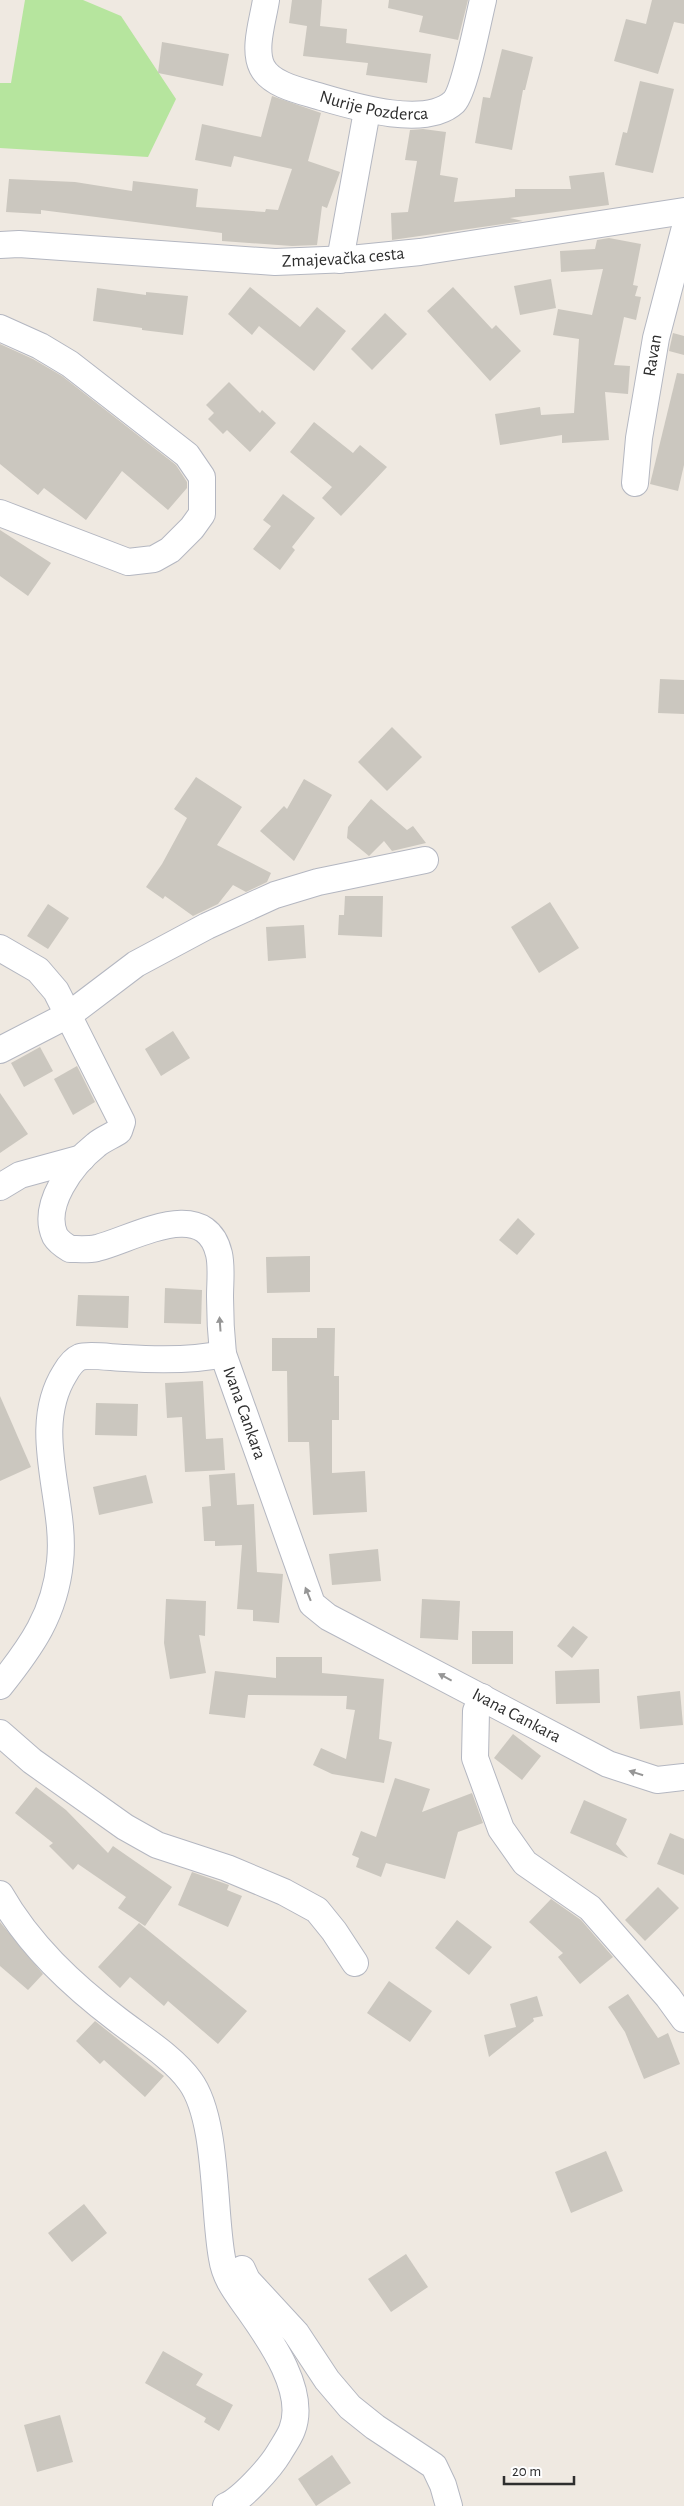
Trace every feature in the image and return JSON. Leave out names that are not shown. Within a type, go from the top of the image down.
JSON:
[{"type":"street","name":"Nurije Pozderca","points":[[266,0],[259,56],[263,68],[272,79],[298,90],[367,110],[420,114],[442,110],[455,100],[463,79],[483,0]]},
{"type":"street","points":[[340,260],[367,110]]},
{"type":"street","name":"Zmajevačka cesta","points":[[0,245],[29,245],[275,262],[340,260],[420,252],[684,211]]},
{"type":"street","name":"Ravan","points":[[635,483],[639,438],[656,338],[684,231]]},
{"type":"street","points":[[0,328],[40,346],[70,364],[187,455],[202,477],[202,514],[192,528],[176,544],[154,559],[128,562],[0,513]]},
{"type":"street","points":[[0,1050],[70,1014],[136,964],[207,926],[275,895],[326,880],[425,860]]},
{"type":"street","points":[[0,948],[38,970],[56,991],[70,1014]]},
{"type":"street","name":"Ivana Cankara","points":[[70,1014],[122,1125],[120,1131],[96,1144],[82,1158],[54,1200],[52,1222],[56,1238],[70,1249],[95,1248],[172,1223],[185,1223],[201,1228],[214,1238],[220,1256],[220,1320],[224,1354],[312,1604],[328,1617],[608,1764],[657,1780],[684,1778]]},
{"type":"street","points":[[0,1187],[20,1175],[82,1158]]},
{"type":"street","points":[[0,1686],[24,1656],[50,1610],[60,1563],[61,1534],[50,1454],[51,1410],[59,1382],[70,1363],[81,1356],[141,1359],[207,1358],[224,1354]]},
{"type":"street","points":[[482,1697],[476,1711],[474,1758],[502,1829],[525,1863],[590,1908],[668,1997],[684,2019]]},
{"type":"street","points":[[0,1733],[32,1761],[125,1826],[157,1845],[227,1868],[284,1892],[317,1910],[355,1963]]},
{"type":"street","points":[[0,1894],[14,1919],[43,1954],[89,1998],[151,2046],[190,2080],[200,2099],[212,2155],[222,2258],[226,2278],[263,2329],[284,2368],[296,2396],[293,2429],[271,2468],[226,2506]]},
{"type":"street","points":[[222,2258],[234,2259],[239,2263],[247,2280],[296,2333],[327,2380],[350,2407],[375,2427],[434,2466],[449,2506]]},
{"type":"green space","points":[[25,0],[83,0],[121,16],[176,99],[148,157],[0,148],[0,83],[11,83]]},
{"type":"building","points":[[292,0],[322,0],[320,26],[347,29],[346,43],[431,54],[427,83],[366,75],[368,63],[303,56],[307,26],[289,23]]},
{"type":"building","points":[[389,0],[468,0],[458,40],[419,32],[423,16],[388,8]]},
{"type":"building","points":[[652,0],[684,0],[684,24],[674,22],[658,74],[614,61],[626,19],[646,24]]},
{"type":"building","points":[[162,42],[229,54],[223,86],[158,73]]},
{"type":"building","points":[[502,49],[533,57],[525,90],[523,90],[512,150],[475,143],[483,97],[490,98]]},
{"type":"building","points":[[640,81],[674,89],[653,173],[615,165],[623,132],[627,133]]},
{"type":"building","points":[[272,96],[321,113],[308,161],[340,172],[327,208],[322,206],[317,245],[292,246],[222,241],[222,233],[41,210],[41,214],[6,212],[9,179],[75,182],[132,191],[133,181],[198,189],[196,207],[265,212],[266,209],[278,210],[292,169],[234,156],[231,167],[195,160],[202,124],[261,137]]},
{"type":"building","points":[[423,129],[446,132],[440,175],[458,178],[454,202],[515,197],[515,189],[571,189],[569,176],[604,172],[609,205],[510,218],[523,221],[392,240],[391,213],[408,212],[417,161],[405,160],[410,130]]},
{"type":"building","points":[[609,238],[641,244],[633,285],[638,286],[635,296],[641,297],[636,320],[624,317],[614,365],[630,366],[628,394],[605,392],[609,440],[562,443],[562,435],[500,445],[495,414],[540,407],[541,415],[574,413],[579,339],[553,335],[558,309],[592,315],[603,269],[561,272],[560,251],[595,249],[597,240]]},
{"type":"building","points":[[551,279],[556,308],[520,315],[514,286]]},
{"type":"building","points":[[250,287],[300,327],[317,307],[346,331],[314,371],[259,326],[252,335],[228,314]]},
{"type":"building","points":[[453,287],[492,329],[496,325],[521,351],[490,381],[427,311]]},
{"type":"building","points":[[97,288],[146,295],[146,292],[188,296],[183,335],[93,321]]},
{"type":"building","points":[[385,313],[407,334],[372,370],[351,349]]},
{"type":"building","points":[[673,333],[684,336],[684,355],[669,351]]},
{"type":"building","points":[[0,344],[33,359],[62,376],[176,465],[187,482],[187,488],[168,510],[122,471],[86,520],[44,488],[38,495],[0,464]]},
{"type":"building","points":[[677,373],[684,374],[684,465],[678,491],[650,484]]},
{"type":"building","points":[[229,382],[260,413],[262,410],[276,423],[250,452],[227,430],[223,434],[208,419],[214,413],[206,405]]},
{"type":"building","points":[[314,422],[353,453],[360,445],[387,467],[341,516],[322,498],[332,487],[290,452]]},
{"type":"building","points":[[283,494],[315,518],[292,547],[295,550],[280,570],[253,549],[271,526],[263,520]]},
{"type":"building","points":[[0,530],[51,563],[28,596],[0,576]]},
{"type":"building","points":[[660,679],[684,680],[684,714],[658,713]]},
{"type":"building","points":[[392,727],[422,757],[387,791],[358,762]]},
{"type":"building","points":[[196,777],[242,807],[217,845],[271,873],[267,882],[246,892],[233,885],[218,904],[193,916],[165,896],[163,899],[146,887],[162,864],[187,818],[174,809]]},
{"type":"building","points":[[304,779],[332,795],[294,861],[260,831],[284,806],[287,809]]},
{"type":"building","points":[[371,799],[407,830],[413,826],[426,843],[392,851],[384,841],[369,856],[347,838],[348,827]]},
{"type":"building","points":[[345,896],[383,896],[382,937],[338,935],[339,915],[344,915]]},
{"type":"building","points":[[550,902],[579,948],[539,973],[511,927]]},
{"type":"building","points":[[48,904],[69,918],[48,949],[27,936]]},
{"type":"building","points":[[304,925],[306,958],[268,961],[266,927]]},
{"type":"building","points":[[173,1031],[190,1058],[161,1076],[145,1049]]},
{"type":"building","points":[[40,1047],[53,1071],[24,1087],[11,1063]]},
{"type":"building","points":[[77,1066],[95,1102],[73,1115],[54,1079]]},
{"type":"building","points":[[0,1093],[28,1134],[0,1153]]},
{"type":"building","points":[[518,1218],[535,1234],[517,1255],[499,1240]]},
{"type":"building","points":[[310,1256],[310,1292],[267,1293],[266,1257]]},
{"type":"building","points":[[165,1288],[202,1290],[201,1324],[164,1323]]},
{"type":"building","points":[[78,1295],[129,1296],[128,1328],[76,1326]]},
{"type":"building","points":[[317,1328],[335,1328],[334,1376],[339,1376],[339,1420],[332,1420],[332,1473],[365,1471],[367,1512],[313,1515],[309,1442],[288,1442],[287,1371],[272,1371],[272,1338],[317,1338]]},
{"type":"building","points":[[203,1381],[206,1439],[223,1438],[225,1470],[185,1472],[182,1417],[167,1418],[165,1383]]},
{"type":"building","points":[[0,1396],[31,1467],[0,1481]]},
{"type":"building","points":[[96,1403],[138,1404],[137,1436],[95,1435]]},
{"type":"building","points":[[235,1473],[237,1505],[254,1504],[257,1572],[283,1574],[279,1623],[253,1621],[253,1610],[237,1609],[242,1545],[215,1546],[215,1541],[204,1541],[202,1507],[211,1506],[209,1475]]},
{"type":"building","points":[[146,1475],[153,1503],[99,1515],[93,1487]]},
{"type":"building","points":[[378,1549],[381,1581],[332,1585],[329,1554]]},
{"type":"building","points":[[166,1599],[206,1601],[205,1636],[199,1635],[206,1673],[170,1679],[164,1643]]},
{"type":"building","points":[[422,1599],[460,1601],[458,1640],[420,1638]]},
{"type":"building","points":[[573,1626],[588,1637],[572,1658],[557,1646]]},
{"type":"building","points":[[472,1631],[513,1631],[513,1664],[472,1664]]},
{"type":"building","points":[[276,1657],[322,1657],[322,1673],[384,1679],[379,1739],[392,1742],[384,1783],[332,1774],[313,1765],[321,1748],[346,1759],[355,1710],[346,1709],[347,1696],[248,1695],[245,1718],[209,1714],[215,1671],[276,1678]]},
{"type":"building","points":[[599,1669],[600,1703],[556,1704],[555,1671]]},
{"type":"building","points":[[680,1691],[683,1725],[640,1729],[637,1696]]},
{"type":"building","points":[[513,1734],[541,1756],[522,1780],[494,1758]]},
{"type":"building","points":[[395,1778],[430,1789],[422,1812],[472,1793],[483,1823],[458,1832],[445,1879],[386,1863],[381,1877],[356,1867],[359,1858],[352,1855],[361,1831],[376,1837]]},
{"type":"building","points":[[36,1787],[66,1810],[108,1853],[113,1846],[172,1887],[145,1926],[118,1908],[126,1897],[78,1864],[73,1870],[49,1846],[53,1843],[15,1813]]},
{"type":"building","points":[[584,1800],[627,1819],[616,1844],[628,1858],[570,1833]]},
{"type":"building","points":[[670,1833],[684,1839],[684,1875],[657,1864]]},
{"type":"building","points":[[192,1872],[229,1885],[227,1890],[242,1896],[228,1927],[178,1905]]},
{"type":"building","points":[[658,1887],[679,1908],[645,1941],[625,1920]]},
{"type":"building","points":[[551,1899],[581,1920],[613,1957],[580,1984],[558,1957],[563,1953],[529,1922]]},
{"type":"building","points":[[457,1920],[492,1947],[469,1975],[435,1948]]},
{"type":"building","points":[[0,1922],[43,1974],[28,1990],[0,1966]]},
{"type":"building","points":[[139,1923],[247,2011],[218,2044],[168,2001],[164,2006],[130,1977],[120,1988],[98,1967]]},
{"type":"building","points":[[389,1981],[432,2011],[410,2042],[367,2013]]},
{"type":"building","points":[[628,1994],[658,2038],[668,2033],[680,2064],[644,2079],[625,2032],[608,2007]]},
{"type":"building","points":[[537,1996],[543,2016],[533,2018],[534,2021],[489,2057],[484,2035],[516,2027],[510,2004]]},
{"type":"building","points":[[95,2021],[164,2076],[145,2097],[104,2060],[100,2064],[76,2041]]},
{"type":"building","points":[[606,2151],[623,2191],[571,2213],[555,2172]]},
{"type":"building","points":[[84,2204],[107,2233],[72,2262],[48,2233]]},
{"type":"building","points":[[406,2254],[428,2287],[391,2312],[368,2279]]},
{"type":"building","points":[[163,2351],[203,2374],[196,2385],[233,2405],[219,2431],[204,2422],[206,2418],[145,2383]]},
{"type":"building","points":[[60,2415],[73,2462],[37,2472],[24,2425]]},
{"type":"building","points":[[332,2455],[351,2483],[316,2506],[298,2479]]}]
